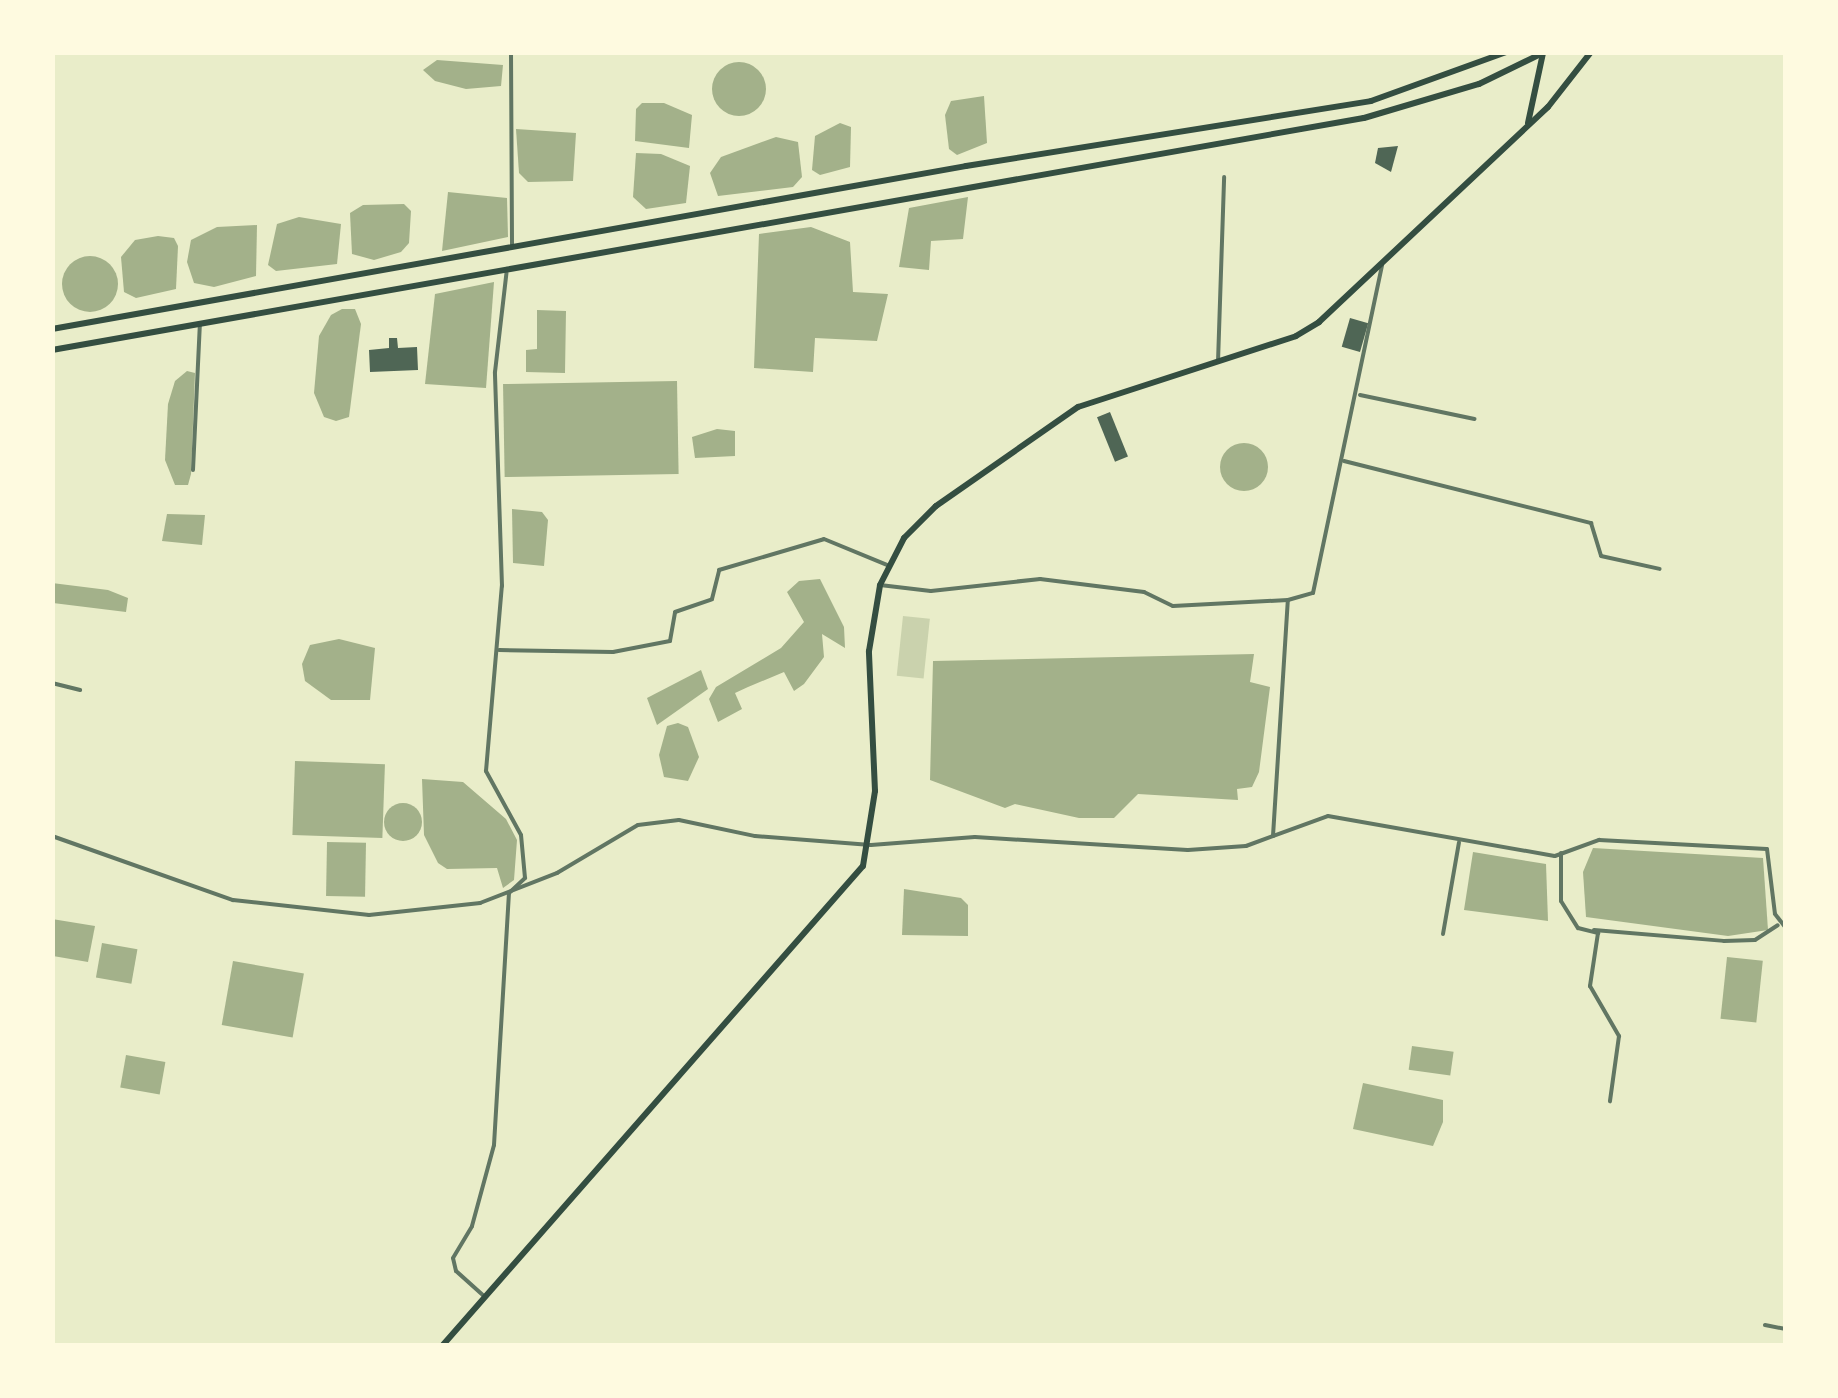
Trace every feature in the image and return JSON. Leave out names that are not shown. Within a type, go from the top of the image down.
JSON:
[{"type":"highway","points":[[52,329],[512,246],[1372,101],[1506,52]]},
{"type":"highway","points":[[442,1346],[850,884],[871,845],[869,650],[880,586],[887,564],[936,506],[1078,408],[1296,336],[1548,106],[1591,52]]},
{"type":"highway","points":[[1525,128],[1536,99],[1544,53]]},
{"type":"highway","points":[[52,350],[1364,118],[1479,84],[1544,53]]},
{"type":"highway","points":[[1536,99],[1548,106]]},
{"type":"street","points":[[511,52],[512,246]]},
{"type":"street","points":[[1218,364],[1224,177]]},
{"type":"street","points":[[880,586],[931,591],[1040,578],[1144,592],[1173,606],[1201,608],[1288,600],[1313,593],[1360,395],[1382,260]]},
{"type":"street","points":[[485,1297],[456,1270],[452,1258],[472,1226],[494,1145],[509,893],[524,878],[521,835],[486,772],[499,650],[495,372],[507,269]]},
{"type":"street","points":[[193,470],[200,323]]},
{"type":"street","points":[[1360,395],[1475,419]]},
{"type":"street","points":[[1344,462],[1591,524],[1601,556],[1660,569]]},
{"type":"street","points":[[499,650],[613,652],[670,641],[675,612],[712,599],[719,570],[824,540],[887,564]]},
{"type":"street","points":[[1272,838],[1288,600]]},
{"type":"street","points":[[52,683],[80,690]]},
{"type":"street","points":[[52,836],[233,900],[368,914],[480,903],[557,873],[638,825],[679,820],[755,836],[871,845],[975,837],[1188,850],[1272,838],[1328,816],[1459,842],[1561,853],[1599,840],[1767,849],[1779,923],[1786,928]]},
{"type":"street","points":[[1443,934],[1459,842]]},
{"type":"street","points":[[1561,853],[1562,901],[1578,928],[1598,933],[1590,986],[1618,1036],[1610,1102]]},
{"type":"street","points":[[1589,930],[1755,940],[1779,923]]},
{"type":"street","points":[[1766,1325],[1786,1329]]},
{"type":"shaded area","points":[[437,60],[503,65],[501,86],[466,89],[435,81],[423,70]]},
{"type":"shaded area","points":[[739,62],[758,70],[766,89],[758,108],[739,116],[720,108],[712,89],[720,70]]},
{"type":"shaded area","points":[[984,96],[987,143],[957,155],[949,149],[945,115],[951,101]]},
{"type":"shaded area","points":[[642,103],[664,103],[692,115],[689,148],[635,141],[636,109]]},
{"type":"shaded area","points":[[840,123],[851,127],[850,167],[820,175],[812,170],[815,136]]},
{"type":"shaded area","points":[[516,129],[576,133],[573,181],[528,182],[519,173]]},
{"type":"shaded area","points":[[776,137],[798,142],[802,177],[793,187],[718,196],[710,173],[721,157]]},
{"type":"shaded area","points":[[636,153],[661,154],[690,166],[686,203],[646,209],[633,197]]},
{"type":"shaded area","points":[[448,192],[507,198],[508,237],[442,251]]},
{"type":"shaded area","points":[[968,197],[963,239],[931,241],[929,270],[899,267],[909,208]]},
{"type":"shaded area","points":[[404,204],[411,211],[409,243],[401,252],[374,260],[352,254],[350,213],[363,205]]},
{"type":"shaded area","points":[[299,217],[341,224],[337,264],[276,271],[268,265],[277,224]]},
{"type":"shaded area","points":[[257,225],[256,276],[214,287],[194,283],[187,262],[191,240],[217,227]]},
{"type":"shaded area","points":[[811,227],[850,242],[853,292],[888,294],[877,341],[815,338],[813,372],[754,368],[759,234]]},
{"type":"shaded area","points":[[174,238],[178,246],[176,289],[136,298],[124,292],[121,257],[135,240]]},
{"type":"shaded area","points":[[90,256],[110,264],[118,284],[110,304],[90,312],[70,304],[62,284],[70,264]]},
{"type":"shaded area","points":[[494,282],[486,388],[425,384],[435,294]]},
{"type":"shaded area","points":[[342,309],[355,309],[361,324],[349,417],[336,421],[324,417],[314,393],[319,336],[331,315]]},
{"type":"shaded area","points":[[537,310],[566,311],[565,373],[526,372],[526,350],[537,349]]},
{"type":"shaded area","points":[[187,371],[195,373],[191,474],[188,485],[175,485],[165,460],[168,404],[175,381]]},
{"type":"shaded area","points":[[677,381],[679,474],[505,477],[503,384]]},
{"type":"shaded area","points":[[717,429],[735,431],[735,456],[695,458],[692,437]]},
{"type":"shaded area","points":[[1244,443],[1261,450],[1268,467],[1261,484],[1244,491],[1227,484],[1220,467],[1227,450]]},
{"type":"shaded area","points":[[512,509],[542,512],[548,520],[544,566],[513,563]]},
{"type":"shaded area","points":[[167,514],[205,515],[202,545],[162,541]]},
{"type":"shaded area","points":[[820,579],[844,627],[845,648],[822,634],[824,657],[804,684],[794,691],[784,672],[748,687],[735,693],[742,709],[718,722],[709,699],[716,687],[781,648],[804,622],[787,592],[799,581]]},
{"type":"shaded area","points":[[52,583],[108,590],[128,598],[126,612],[53,603]]},
{"type":"shaded area","points":[[903,616],[930,619],[924,678],[897,676]]},
{"type":"shaded area","points":[[339,639],[375,648],[370,700],[331,700],[305,681],[302,664],[310,645]]},
{"type":"shaded area","points":[[1254,654],[1250,682],[1270,687],[1259,772],[1252,787],[1237,789],[1238,800],[1138,794],[1114,818],[1079,818],[1015,804],[1005,808],[930,780],[933,661]]},
{"type":"shaded area","points":[[701,670],[708,689],[657,725],[647,698]]},
{"type":"shaded area","points":[[678,723],[688,727],[699,757],[688,781],[664,777],[659,755],[667,726]]},
{"type":"shaded area","points":[[295,761],[385,764],[382,838],[292,835]]},
{"type":"shaded area","points":[[422,779],[463,782],[506,819],[517,840],[514,880],[503,888],[497,868],[447,869],[438,863],[424,835]]},
{"type":"shaded area","points":[[403,803],[417,808],[422,822],[417,836],[403,841],[389,836],[384,822],[389,808]]},
{"type":"shaded area","points":[[327,842],[366,843],[365,897],[326,896]]},
{"type":"shaded area","points":[[1593,848],[1763,858],[1768,930],[1728,936],[1586,917],[1583,872]]},
{"type":"shaded area","points":[[1473,852],[1546,864],[1548,921],[1464,910]]},
{"type":"shaded area","points":[[904,889],[961,898],[968,905],[968,936],[902,935]]},
{"type":"shaded area","points":[[52,919],[95,926],[88,962],[53,956]]},
{"type":"shaded area","points":[[102,943],[137,949],[131,984],[96,977]]},
{"type":"shaded area","points":[[1727,957],[1763,961],[1756,1022],[1721,1019]]},
{"type":"shaded area","points":[[233,961],[304,974],[293,1038],[222,1025]]},
{"type":"shaded area","points":[[1412,1046],[1454,1052],[1450,1076],[1409,1070]]},
{"type":"shaded area","points":[[126,1055],[165,1062],[160,1094],[120,1087]]},
{"type":"shaded area","points":[[1363,1083],[1443,1100],[1443,1122],[1433,1146],[1353,1129]]},
{"type":"building","points":[[1398,146],[1391,172],[1375,163],[1378,148]]},
{"type":"building","points":[[1350,318],[1368,323],[1360,352],[1342,347]]},
{"type":"building","points":[[389,338],[397,338],[398,348],[417,347],[418,370],[370,372],[369,350],[389,348]]},
{"type":"building","points":[[1110,412],[1128,457],[1115,462],[1097,417]]}]
